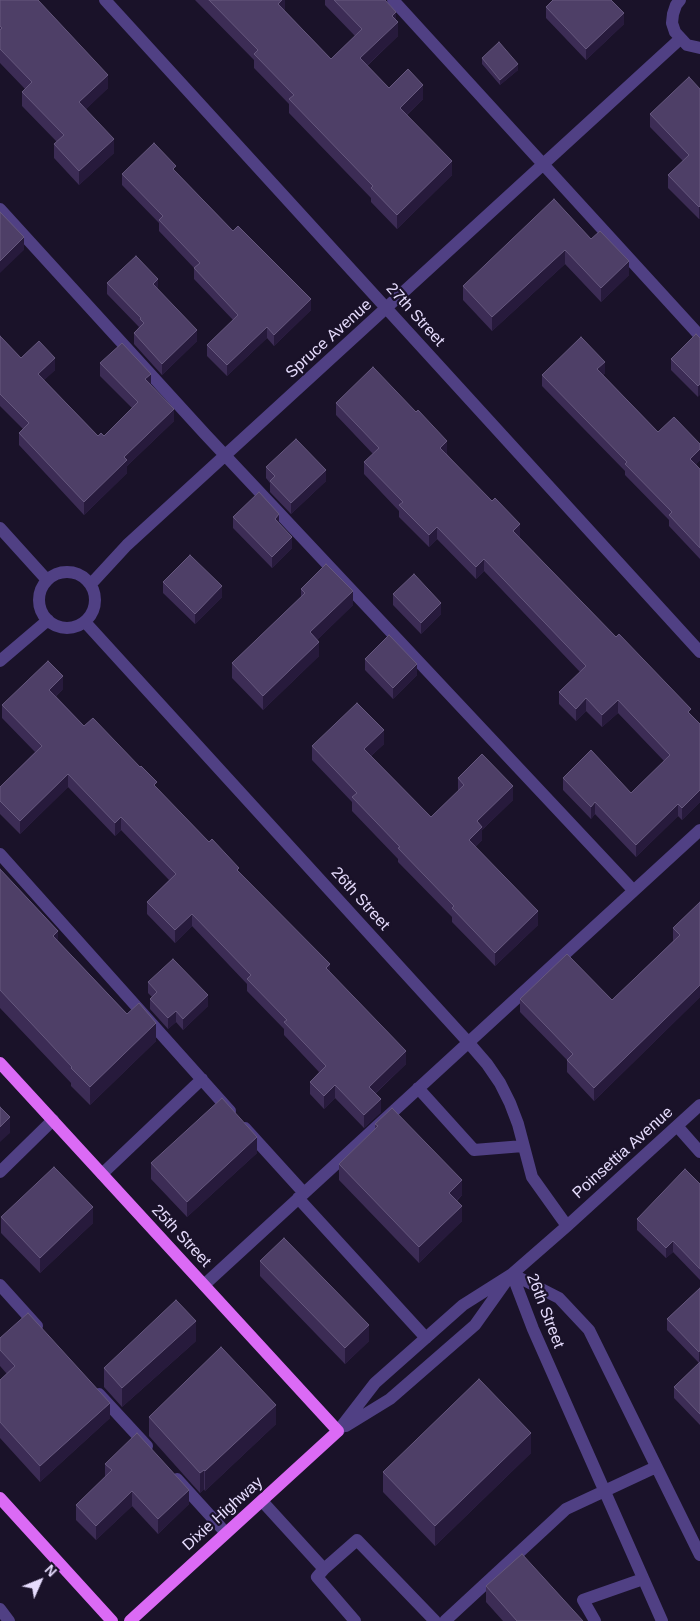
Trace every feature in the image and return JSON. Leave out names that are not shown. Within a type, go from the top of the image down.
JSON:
[{"type":"main road","name":"25th Street","points":[[0,1063],[338,1431]]},
{"type":"main road","name":"Dixie Highway","points":[[130,1621],[338,1431]]},
{"type":"main road","points":[[0,1498],[112,1621]]},
{"type":"street","name":"27th Street","points":[[105,0],[700,652]]},
{"type":"street","points":[[393,0],[700,336]]},
{"type":"street","points":[[680,0],[673,14],[672,23],[675,32],[687,45],[700,48]]},
{"type":"street","name":"Spruce Avenue","points":[[91,584],[127,545],[680,39]]},
{"type":"street","points":[[0,209],[225,455],[633,890]]},
{"type":"street","points":[[0,528],[48,580]]},
{"type":"street","points":[[70,572],[85,578],[91,584],[94,592],[94,608],[91,616],[85,622],[78,626],[62,628],[48,620],[43,613],[40,605],[42,587],[54,575],[70,572]]},
{"type":"street","points":[[0,661],[48,620]]},
{"type":"street","name":"26th Street","points":[[85,622],[487,1064],[500,1083],[515,1117],[532,1177],[568,1226]]},
{"type":"street","points":[[204,1285],[700,830]]},
{"type":"street","points":[[0,854],[202,1079],[301,1196],[426,1338]]},
{"type":"street","points":[[102,1174],[202,1079]]},
{"type":"street","points":[[418,1088],[474,1150],[523,1146]]},
{"type":"street","name":"Poinsettia Avenue","points":[[568,1226],[700,1105]]},
{"type":"street","points":[[0,1172],[53,1120]]},
{"type":"street","points":[[676,1126],[700,1152]]},
{"type":"street","name":"Dixie Highway","points":[[338,1431],[375,1383],[463,1305],[512,1274],[568,1226]]},
{"type":"street","name":"26th Street","points":[[512,1274],[559,1298],[590,1330],[700,1555]]},
{"type":"street","name":"26th Street","points":[[512,1274],[533,1329],[662,1621]]},
{"type":"street","name":"Dixie Highway","points":[[338,1431],[390,1399],[475,1325],[512,1274]]},
{"type":"street","points":[[0,1285],[47,1336]]},
{"type":"street","points":[[94,1388],[154,1454]]},
{"type":"street","points":[[445,1621],[566,1509],[656,1467]]},
{"type":"street","points":[[167,1468],[226,1534]]},
{"type":"street","points":[[262,1501],[324,1569]]},
{"type":"street","points":[[355,1621],[317,1577],[357,1540],[435,1621]]},
{"type":"street","points":[[595,1621],[583,1600],[643,1579]]},
{"type":"street","points":[[0,1609],[9,1621]]},
{"type":"building","points":[[0,0],[38,0],[108,75],[79,102],[114,139],[79,171],[54,144],[64,135],[22,92],[32,82],[0,49],[0,30],[2,28],[0,26]]},
{"type":"building","points":[[209,0],[282,0],[278,4],[331,59],[362,29],[334,0],[385,0],[396,12],[392,16],[398,22],[360,58],[389,88],[408,69],[423,85],[400,108],[452,161],[397,215],[371,188],[373,186],[289,99],[294,95],[254,54],[258,50]]},
{"type":"building","points":[[553,0],[611,0],[624,13],[586,49],[546,7]]},
{"type":"building","points":[[499,42],[518,64],[500,80],[482,58]]},
{"type":"building","points":[[689,77],[700,89],[699,207],[668,175],[689,155],[650,114]]},
{"type":"building","points":[[154,143],[176,166],[173,169],[233,231],[238,226],[311,299],[274,335],[267,327],[227,365],[207,345],[238,315],[194,268],[200,263],[159,220],[163,216],[122,174]]},
{"type":"building","points":[[554,199],[591,239],[600,231],[629,261],[601,288],[565,250],[492,317],[463,286]]},
{"type":"building","points":[[0,212],[24,237],[0,261]]},
{"type":"building","points":[[136,256],[158,279],[153,284],[197,330],[162,364],[134,333],[144,323],[141,318],[107,283]]},
{"type":"building","points":[[696,334],[700,338],[700,384],[698,386],[671,359]]},
{"type":"building","points":[[0,336],[21,358],[39,341],[55,358],[38,374],[98,436],[101,433],[104,436],[138,402],[100,363],[122,343],[151,374],[145,379],[174,409],[124,457],[127,460],[84,502],[19,433],[29,423],[0,394]]},
{"type":"building","points":[[581,337],[605,362],[597,369],[658,432],[674,417],[700,444],[700,449],[690,459],[700,469],[700,548],[669,515],[672,512],[625,464],[627,462],[542,375]]},
{"type":"building","points":[[373,367],[447,441],[440,448],[492,501],[495,498],[520,524],[513,531],[616,637],[619,634],[691,709],[688,712],[700,724],[700,790],[682,808],[678,804],[636,845],[595,802],[591,807],[563,778],[591,750],[631,793],[670,755],[618,700],[602,715],[586,698],[576,709],[559,692],[586,666],[484,559],[476,567],[437,527],[429,535],[399,505],[403,502],[364,462],[379,448],[336,403]]},
{"type":"building","points":[[296,439],[326,470],[291,503],[270,481],[275,476],[266,467]]},
{"type":"building","points":[[259,492],[279,514],[275,519],[292,537],[272,557],[233,517]]},
{"type":"building","points":[[190,555],[222,586],[195,614],[163,582]]},
{"type":"building","points":[[326,564],[353,591],[310,632],[319,642],[263,696],[232,663],[305,593],[301,589]]},
{"type":"building","points":[[414,574],[441,603],[421,623],[393,594]]},
{"type":"building","points":[[389,635],[417,664],[393,688],[365,659]]},
{"type":"building","points":[[48,661],[63,676],[49,690],[84,726],[93,718],[157,782],[154,785],[209,842],[212,839],[239,868],[237,870],[330,964],[326,968],[406,1051],[369,1087],[381,1099],[364,1115],[335,1085],[324,1096],[310,1082],[326,1066],[284,1022],[287,1020],[247,979],[251,975],[192,914],[175,930],[147,902],[176,874],[121,817],[115,823],[68,774],[20,821],[0,801],[0,787],[42,746],[2,705]]},
{"type":"building","points":[[357,703],[384,730],[364,749],[431,817],[464,785],[458,778],[482,754],[513,786],[477,821],[482,827],[469,840],[538,911],[495,953],[452,908],[454,906],[398,848],[400,847],[352,797],[357,793],[312,746]]},
{"type":"building","points":[[0,869],[58,931],[53,936],[127,1014],[139,1003],[156,1023],[90,1087],[0,990]]},
{"type":"building","points":[[700,902],[700,985],[594,1088],[567,1060],[573,1054],[520,999],[567,954],[612,1000],[680,935],[673,928]]},
{"type":"building","points":[[173,959],[208,995],[183,1019],[176,1011],[168,1018],[150,999],[157,992],[148,982]]},
{"type":"building","points":[[222,1098],[257,1137],[187,1202],[151,1163]]},
{"type":"building","points":[[0,1107],[10,1117],[0,1127]]},
{"type":"building","points":[[392,1108],[462,1180],[449,1193],[462,1206],[419,1247],[339,1164],[378,1126],[375,1124]]},
{"type":"building","points":[[54,1167],[93,1207],[40,1258],[1,1217]]},
{"type":"building","points":[[685,1169],[700,1184],[700,1269],[673,1241],[666,1248],[637,1219]]},
{"type":"building","points":[[284,1238],[369,1325],[345,1348],[260,1261]]},
{"type":"building","points":[[700,1288],[700,1350],[699,1352],[667,1319]]},
{"type":"building","points":[[176,1300],[196,1321],[122,1388],[104,1368]]},
{"type":"building","points":[[28,1313],[110,1403],[40,1466],[0,1422],[0,1380],[15,1366],[0,1350],[0,1338]]},
{"type":"building","points":[[221,1347],[276,1405],[205,1471],[200,1473],[149,1417]]},
{"type":"building","points":[[700,1362],[700,1414],[674,1387]]},
{"type":"building","points":[[479,1379],[531,1433],[435,1526],[383,1472]]},
{"type":"building","points":[[137,1433],[189,1490],[158,1519],[132,1491],[96,1526],[76,1505],[112,1470],[105,1464]]},
{"type":"building","points":[[522,1554],[583,1621],[517,1621],[486,1586]]}]
